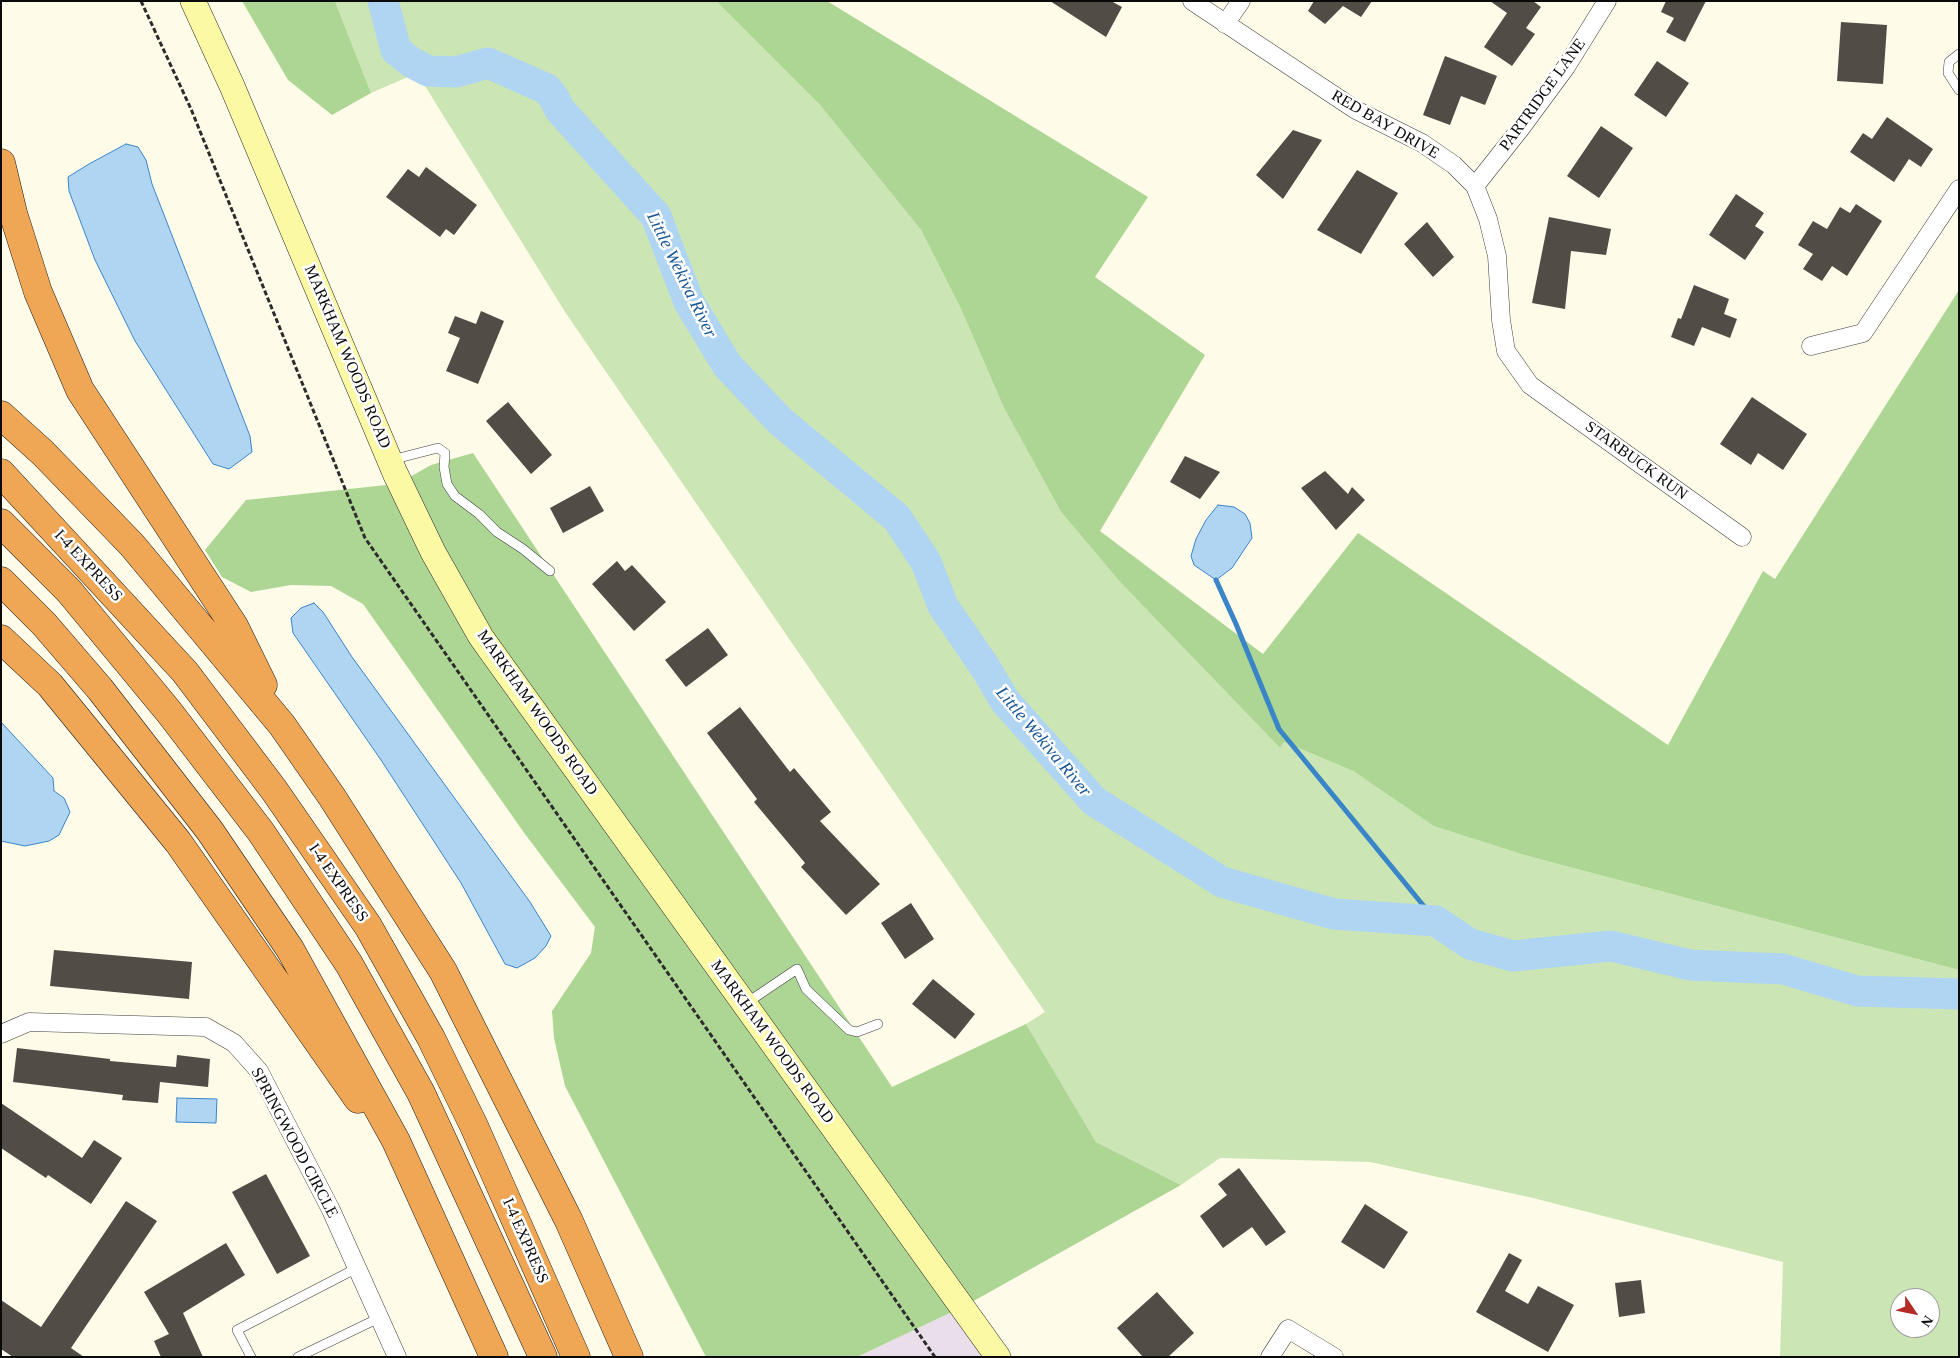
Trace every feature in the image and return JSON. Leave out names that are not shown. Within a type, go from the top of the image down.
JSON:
[{"type":"highway","points":[[1,163],[12,213],[38,292],[80,390],[234,626],[282,725]]},
{"type":"highway","points":[[1,415],[43,453],[132,545],[282,725],[332,797],[443,971],[569,1221],[629,1357]]},
{"type":"highway","name":"I-4 EXPRESS","points":[[1,473],[185,672],[274,790],[368,926],[431,1038],[470,1117],[576,1357]]},
{"type":"highway","name":"I-4 EXPRESS","points":[[1,523],[69,591],[170,712],[261,832],[349,964],[420,1093],[542,1357]]},
{"type":"highway","points":[[1,581],[44,624],[100,689],[210,831],[290,949],[396,1141],[494,1357]]},
{"type":"highway","points":[[1,639],[50,685],[178,842],[284,992],[351,1092],[396,1141]]},
{"type":"main road","name":"MARKHAM WOODS ROAD","points":[[193,1],[232,86],[390,460],[433,552],[481,637],[998,1357]]},
{"type":"street","name":"RED BAY DRIVE","points":[[1192,1],[1356,110],[1422,143],[1454,166],[1475,186],[1488,219],[1497,256],[1501,320],[1506,352],[1530,385]]},
{"type":"street","points":[[1225,24],[1241,1]]},
{"type":"street","name":"PARTRIDGE LANE","points":[[1475,186],[1566,67],[1607,1]]},
{"type":"street","points":[[1811,346],[1863,333],[1959,189]]},
{"type":"street","name":"STARBUCK RUN","points":[[1530,385],[1742,538]]},
{"type":"street","name":"SPRINGWOOD CIRCLE","points":[[1,1034],[29,1022],[206,1027],[234,1042],[259,1071],[331,1210],[397,1357]]},
{"type":"street","points":[[1270,1357],[1288,1329],[1334,1357]]},
{"type":"lane","points":[[1959,54],[1949,62],[1948,73],[1959,90]]},
{"type":"lane","points":[[390,460],[438,448],[445,452],[444,467],[447,484],[455,496],[479,514],[497,532],[524,549],[550,571]]},
{"type":"lane","points":[[745,1004],[797,969],[806,989],[849,1030],[857,1032],[878,1024]]},
{"type":"lane","points":[[250,1357],[237,1330],[357,1268]]},
{"type":"lane","points":[[298,1357],[379,1318]]},
{"type":"shaded area","points":[[954,1311],[987,1357],[857,1357]]},
{"type":"green space","points":[[242,1],[335,1],[371,93],[332,115],[288,80]]},
{"type":"green space","points":[[335,1],[716,1],[820,105],[921,230],[961,309],[1004,408],[1061,512],[1120,582],[1280,748],[1284,742],[1353,771],[1435,826],[1524,855],[1959,970],[1959,1357],[1780,1357],[1783,1262],[1533,1198],[1370,1162],[1220,1158],[1181,1185],[1096,1142],[1026,1024],[1045,1012],[565,312],[417,73],[371,93]]},
{"type":"green space","points":[[716,1],[827,1],[1148,197],[1095,277],[1205,355],[1100,531],[1263,654],[1358,533],[1668,745],[1763,571],[1775,579],[1959,290],[1959,970],[1524,855],[1434,826],[1353,771],[1284,742],[1280,748],[1120,582],[1061,512],[1004,408],[961,309],[921,230],[820,105]]},
{"type":"green space","points":[[473,453],[892,1087],[1026,1024],[1096,1142],[1181,1185],[970,1303],[490,632],[442,549],[408,478],[431,465]]},
{"type":"green space","points":[[386,485],[474,641],[954,1311],[857,1357],[706,1357],[565,1086],[554,1038],[552,1011],[591,953],[595,927],[525,834],[363,604],[331,586],[291,585],[251,592],[222,577],[205,550],[246,500]]},
{"type":"water","points":[[126,144],[138,147],[146,160],[152,184],[250,436],[252,452],[229,469],[213,464],[135,341],[95,260],[69,191],[68,177]]},
{"type":"water","points":[[1218,505],[1234,507],[1245,514],[1250,523],[1252,538],[1232,568],[1216,580],[1194,565],[1191,556],[1196,539],[1206,520]]},
{"type":"water","points":[[314,603],[323,612],[352,657],[530,902],[551,936],[546,946],[535,958],[517,968],[505,964],[461,883],[381,760],[293,633],[291,618],[301,608]]},
{"type":"water","points":[[1,722],[53,778],[54,791],[64,798],[70,812],[59,835],[49,841],[25,846],[1,841]]},
{"type":"water","points":[[177,1098],[217,1099],[216,1123],[176,1122]]},
{"type":"building","points":[[1050,1],[1111,1],[1122,7],[1106,37]]},
{"type":"building","points":[[1314,1],[1372,1],[1361,17],[1343,6],[1325,24],[1308,11]]},
{"type":"building","points":[[1490,1],[1533,1],[1541,7],[1526,28],[1535,34],[1512,66],[1484,47],[1507,13]]},
{"type":"building","points":[[1666,1],[1706,1],[1685,42],[1666,32],[1674,18],[1661,12]]},
{"type":"building","points":[[1841,22],[1887,25],[1883,84],[1837,81]]},
{"type":"building","points":[[1445,56],[1497,76],[1485,105],[1461,96],[1450,125],[1423,115]]},
{"type":"building","points":[[1657,61],[1689,83],[1666,117],[1634,95]]},
{"type":"building","points":[[1887,117],[1933,149],[1921,167],[1909,159],[1894,182],[1850,152],[1863,133],[1872,139]]},
{"type":"building","points":[[1601,126],[1633,148],[1599,198],[1567,176]]},
{"type":"building","points":[[1293,130],[1322,140],[1283,199],[1256,175]]},
{"type":"building","points":[[426,167],[477,205],[454,235],[446,229],[440,237],[386,197],[408,169],[419,177]]},
{"type":"building","points":[[1357,170],[1398,193],[1361,254],[1317,230]]},
{"type":"building","points":[[1736,194],[1764,213],[1755,226],[1764,232],[1745,260],[1709,235]]},
{"type":"building","points":[[1856,204],[1882,221],[1847,276],[1832,266],[1822,281],[1803,269],[1813,254],[1798,245],[1813,221],[1827,229],[1840,207],[1850,213]]},
{"type":"building","points":[[1549,217],[1611,229],[1606,255],[1571,251],[1565,309],[1532,303]]},
{"type":"building","points":[[1427,222],[1454,257],[1433,277],[1404,244]]},
{"type":"building","points":[[1694,285],[1729,299],[1724,314],[1737,319],[1730,338],[1702,327],[1694,346],[1671,337],[1678,318],[1681,319]]},
{"type":"building","points":[[481,311],[504,321],[478,384],[446,371],[460,338],[448,333],[455,316],[476,324]]},
{"type":"building","points":[[1752,397],[1807,434],[1783,470],[1758,453],[1751,465],[1720,444]]},
{"type":"building","points":[[508,402],[552,455],[531,474],[486,421]]},
{"type":"building","points":[[1185,456],[1220,472],[1200,499],[1170,482]]},
{"type":"building","points":[[1325,471],[1348,494],[1352,487],[1365,500],[1336,530],[1301,488]]},
{"type":"building","points":[[590,486],[604,511],[563,533],[550,508]]},
{"type":"building","points":[[617,561],[625,571],[632,565],[666,602],[634,631],[592,584]]},
{"type":"building","points":[[708,628],[728,655],[686,687],[665,660]]},
{"type":"building","points":[[740,707],[790,772],[794,768],[831,812],[820,821],[880,884],[846,915],[801,867],[805,863],[754,802],[757,799],[707,733]]},
{"type":"building","points":[[911,903],[934,939],[905,959],[881,923]]},
{"type":"building","points":[[54,950],[192,962],[189,999],[50,986]]},
{"type":"building","points":[[933,979],[975,1014],[955,1039],[912,1004]]},
{"type":"building","points":[[17,1048],[110,1059],[110,1061],[176,1067],[177,1055],[210,1059],[208,1087],[160,1082],[158,1103],[122,1100],[123,1095],[13,1082]]},
{"type":"building","points":[[1,1103],[82,1158],[94,1140],[122,1158],[91,1204],[48,1175],[46,1178],[1,1148]]},
{"type":"building","points":[[1239,1168],[1286,1232],[1266,1246],[1252,1227],[1223,1248],[1200,1216],[1227,1195],[1218,1184]]},
{"type":"building","points":[[266,1174],[310,1256],[277,1274],[232,1192]]},
{"type":"building","points":[[126,1201],[157,1221],[71,1348],[84,1357],[13,1357],[1,1349],[1,1300],[41,1327]]},
{"type":"building","points":[[1365,1204],[1408,1232],[1384,1269],[1341,1242]]},
{"type":"building","points":[[226,1243],[245,1275],[183,1313],[203,1357],[161,1357],[154,1341],[169,1334],[144,1292]]},
{"type":"building","points":[[1509,1253],[1522,1260],[1505,1291],[1528,1304],[1538,1286],[1574,1305],[1548,1352],[1476,1312]]},
{"type":"building","points":[[1641,1280],[1645,1313],[1619,1317],[1615,1283]]},
{"type":"building","points":[[1157,1292],[1194,1333],[1168,1357],[1143,1357],[1117,1328]]},
{"type":"waterway","name":"Little Wekiva River","points":[[383,1],[396,50],[411,62],[428,71],[456,72],[488,63],[547,89],[560,110],[656,216],[689,302],[727,365],[780,421],[897,518],[926,562],[943,606],[985,667],[1005,701],[1094,801],[1222,882],[1334,914],[1436,921],[1470,944],[1513,956],[1611,946],[1690,965],[1783,969],[1857,991],[1959,994]]},
{"type":"waterway","points":[[1216,580],[1279,729],[1436,921]]}]
